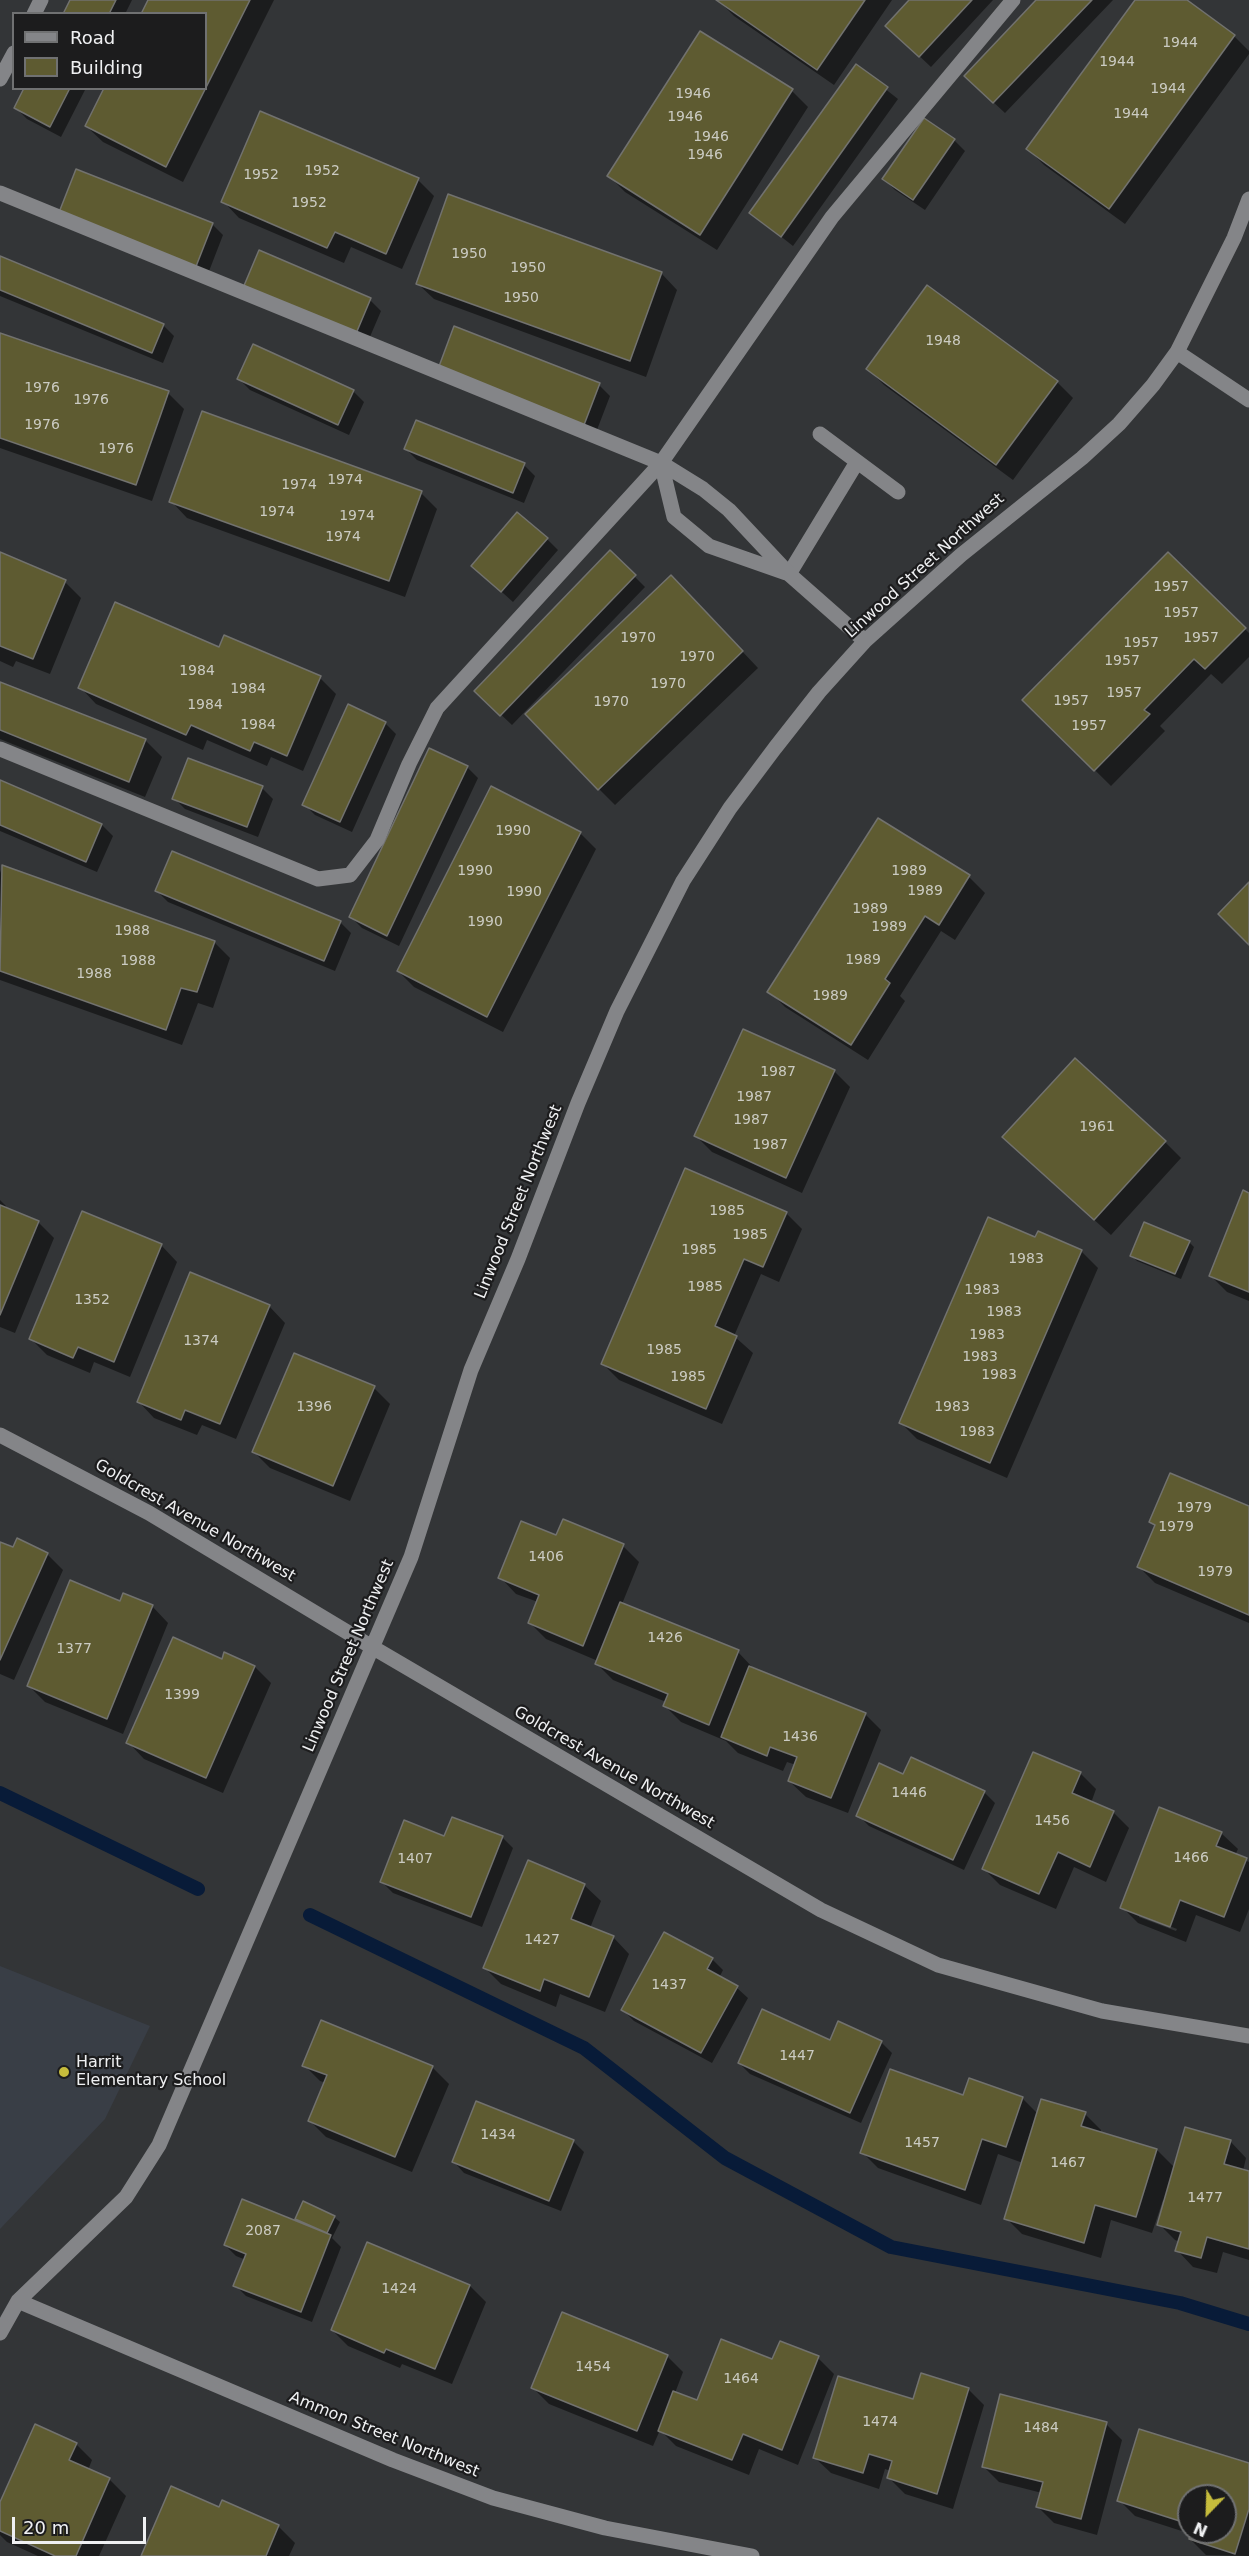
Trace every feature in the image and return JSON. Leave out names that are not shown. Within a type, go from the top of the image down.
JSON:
[{"type":"street","points":[[0,749],[318,879],[350,875],[377,840],[409,764],[437,708],[661,463],[832,217],[1013,0]]},
{"type":"street","points":[[0,79],[12,57]]},
{"type":"street","points":[[0,193],[661,463],[703,489],[729,510],[789,574],[865,641]]},
{"type":"street","name":"Linwood Street Northwest","points":[[0,2333],[18,2301],[126,2197],[159,2145],[411,1557],[471,1370],[617,1011],[683,881],[730,808],[819,692],[865,641],[961,555],[1082,458],[1119,424],[1153,386],[1177,352],[1234,238],[1249,199]]},
{"type":"street","points":[[1177,352],[1249,400]]},
{"type":"street","points":[[820,434],[898,492]]},
{"type":"street","points":[[789,574],[857,462]]},
{"type":"street","points":[[661,463],[674,517],[709,546],[789,574]]},
{"type":"street","name":"Goldcrest Avenue Northwest","points":[[0,1435],[149,1513],[372,1647],[821,1910],[938,1965],[1102,2011],[1249,2036]]},
{"type":"street","name":"Ammon Street Northwest","points":[[18,2301],[393,2460],[493,2498],[604,2528],[752,2556]]},
{"type":"shaded area","name":"Harrit Elementary School","points":[[0,1966],[150,2026],[105,2119],[0,2229]]},
{"type":"building","points":[[70,0],[116,0],[110,12],[64,12]]},
{"type":"building","points":[[148,0],[250,0],[207,85],[207,12],[142,12]]},
{"type":"building","points":[[716,0],[865,0],[817,70]]},
{"type":"building","points":[[909,0],[972,0],[919,57],[885,26]]},
{"type":"building","points":[[1036,0],[1092,0],[993,103],[964,76]]},
{"type":"building","points":[[1135,0],[1187,0],[1235,35],[1109,209],[1026,149]]},
{"type":"building","points":[[700,31],[793,89],[700,235],[607,176]]},
{"type":"building","points":[[856,64],[888,87],[781,237],[749,213]]},
{"type":"building","points":[[23,90],[69,90],[50,127],[14,108]]},
{"type":"building","points":[[103,90],[205,90],[166,167],[85,126]]},
{"type":"building","points":[[260,111],[419,178],[386,254],[335,232],[327,248],[221,202]]},
{"type":"building","points":[[924,118],[955,139],[913,200],[882,179]]},
{"type":"building","points":[[76,169],[213,223],[195,269],[58,215]]},
{"type":"building","points":[[448,194],[662,272],[630,361],[416,284]]},
{"type":"building","points":[[259,250],[371,298],[355,336],[243,288]]},
{"type":"building","points":[[0,256],[164,324],[152,353],[0,290]]},
{"type":"building","points":[[927,285],[1058,381],[996,465],[866,369]]},
{"type":"building","points":[[454,326],[600,383],[584,425],[438,369]]},
{"type":"building","points":[[0,333],[169,391],[136,485],[0,438]]},
{"type":"building","points":[[253,344],[354,390],[338,425],[237,379]]},
{"type":"building","points":[[202,411],[422,491],[389,581],[169,502]]},
{"type":"building","points":[[416,420],[525,463],[513,493],[404,449]]},
{"type":"building","points":[[517,512],[548,538],[501,592],[471,566]]},
{"type":"building","points":[[610,550],[636,575],[500,716],[474,691]]},
{"type":"building","points":[[0,552],[66,580],[33,659],[0,646]]},
{"type":"building","points":[[1168,552],[1246,628],[1205,669],[1194,659],[1144,710],[1150,714],[1094,771],[1022,700]]},
{"type":"building","points":[[671,575],[743,651],[598,790],[525,714]]},
{"type":"building","points":[[115,602],[219,647],[224,635],[321,676],[287,756],[254,742],[250,751],[191,725],[186,735],[78,688]]},
{"type":"building","points":[[0,682],[146,739],[129,782],[0,730]]},
{"type":"building","points":[[348,704],[386,722],[340,822],[302,805]]},
{"type":"building","points":[[429,748],[468,766],[387,936],[349,917]]},
{"type":"building","points":[[188,758],[263,786],[247,827],[172,799]]},
{"type":"building","points":[[0,780],[102,824],[86,862],[0,825]]},
{"type":"building","points":[[491,786],[581,832],[487,1017],[397,971]]},
{"type":"building","points":[[878,818],[970,875],[939,925],[925,916],[885,979],[890,983],[851,1045],[767,992]]},
{"type":"building","points":[[172,851],[341,921],[324,961],[155,891]]},
{"type":"building","points":[[2,865],[215,941],[197,992],[181,988],[166,1030],[0,971]]},
{"type":"building","points":[[1249,882],[1249,945],[1218,914]]},
{"type":"building","points":[[743,1029],[835,1070],[786,1178],[694,1136]]},
{"type":"building","points":[[1075,1058],[1166,1141],[1094,1220],[1002,1137]]},
{"type":"building","points":[[685,1168],[787,1212],[763,1267],[744,1259],[715,1326],[737,1336],[706,1409],[601,1364]]},
{"type":"building","points":[[1243,1190],[1249,1193],[1249,1292],[1209,1276]]},
{"type":"building","points":[[0,1205],[39,1221],[0,1315]]},
{"type":"building","points":[[82,1211],[162,1244],[114,1362],[78,1347],[73,1358],[29,1339]]},
{"type":"building","points":[[988,1217],[1035,1237],[1038,1231],[1082,1250],[990,1463],[899,1423]]},
{"type":"building","points":[[1144,1222],[1190,1241],[1175,1274],[1130,1256]]},
{"type":"building","points":[[190,1272],[270,1305],[220,1424],[185,1410],[181,1420],[137,1402]]},
{"type":"building","points":[[294,1353],[375,1386],[333,1486],[252,1452]]},
{"type":"building","points":[[1170,1473],[1249,1506],[1249,1615],[1137,1567],[1155,1525],[1149,1522]]},
{"type":"building","points":[[563,1519],[624,1544],[583,1646],[528,1623],[539,1595],[498,1578],[521,1521],[556,1535]]},
{"type":"building","points":[[17,1538],[48,1553],[0,1660],[0,1542],[13,1547]]},
{"type":"building","points":[[70,1580],[120,1601],[123,1593],[153,1605],[107,1719],[27,1686]]},
{"type":"building","points":[[620,1602],[739,1650],[709,1725],[663,1706],[668,1694],[595,1664]]},
{"type":"building","points":[[173,1637],[222,1659],[224,1652],[255,1666],[206,1778],[126,1743]]},
{"type":"building","points":[[749,1666],[866,1713],[831,1798],[788,1781],[797,1757],[770,1747],[767,1756],[721,1737]]},
{"type":"building","points":[[1033,1752],[1081,1772],[1072,1793],[1114,1811],[1090,1867],[1058,1852],[1039,1894],[982,1869]]},
{"type":"building","points":[[911,1757],[985,1791],[953,1860],[856,1816],[879,1763],[903,1774]]},
{"type":"building","points":[[1159,1807],[1222,1832],[1216,1846],[1247,1858],[1224,1917],[1180,1900],[1170,1927],[1120,1908]]},
{"type":"building","points":[[452,1817],[503,1836],[471,1917],[380,1882],[404,1820],[444,1836]]},
{"type":"building","points":[[528,1860],[585,1884],[571,1919],[614,1936],[589,1997],[544,1979],[540,1991],[483,1968]]},
{"type":"building","points":[[664,1932],[713,1958],[707,1969],[738,1986],[701,2053],[621,2010]]},
{"type":"building","points":[[762,2009],[830,2040],[838,2021],[882,2041],[850,2113],[738,2063]]},
{"type":"building","points":[[321,2020],[433,2066],[395,2157],[308,2121],[327,2075],[302,2066]]},
{"type":"building","points":[[890,2069],[963,2095],[969,2078],[1023,2097],[1006,2147],[982,2139],[965,2190],[860,2153]]},
{"type":"building","points":[[1041,2099],[1086,2112],[1081,2126],[1157,2149],[1136,2217],[1095,2205],[1084,2243],[1004,2219]]},
{"type":"building","points":[[476,2101],[574,2140],[549,2201],[452,2162]]},
{"type":"building","points":[[1185,2127],[1231,2140],[1224,2164],[1249,2171],[1249,2249],[1207,2237],[1201,2258],[1175,2251],[1181,2232],[1157,2225]]},
{"type":"building","points":[[242,2199],[331,2235],[301,2312],[233,2286],[246,2254],[224,2245]]},
{"type":"building","points":[[303,2201],[335,2216],[327,2233],[295,2219]]},
{"type":"building","points":[[367,2242],[470,2285],[435,2369],[386,2349],[384,2353],[331,2330]]},
{"type":"building","points":[[562,2312],[668,2355],[637,2431],[531,2388]]},
{"type":"building","points":[[721,2339],[772,2359],[780,2341],[819,2356],[782,2450],[743,2434],[732,2460],[658,2431],[673,2391],[697,2400]]},
{"type":"building","points":[[921,2373],[969,2388],[937,2494],[887,2478],[892,2461],[869,2454],[863,2473],[813,2458],[838,2376],[913,2399]]},
{"type":"building","points":[[1000,2394],[1107,2422],[1081,2519],[1036,2507],[1043,2482],[982,2467]]},
{"type":"building","points":[[35,2424],[77,2443],[69,2460],[110,2478],[76,2556],[55,2556],[0,2531],[0,2502]]},
{"type":"building","points":[[1139,2429],[1249,2463],[1249,2509],[1235,2554],[1204,2544],[1237,2544],[1237,2484],[1177,2484],[1177,2520],[1117,2501]]},
{"type":"building","points":[[171,2486],[219,2507],[222,2500],[279,2525],[266,2556],[141,2556]]},
{"type":"waterway","points":[[0,1793],[198,1889]]},
{"type":"waterway","points":[[310,1915],[584,2048],[725,2158],[891,2247],[1180,2303],[1249,2324]]},
{"type":"place","name":"Harrit Elementary School","points":[[64,2072]]}]
